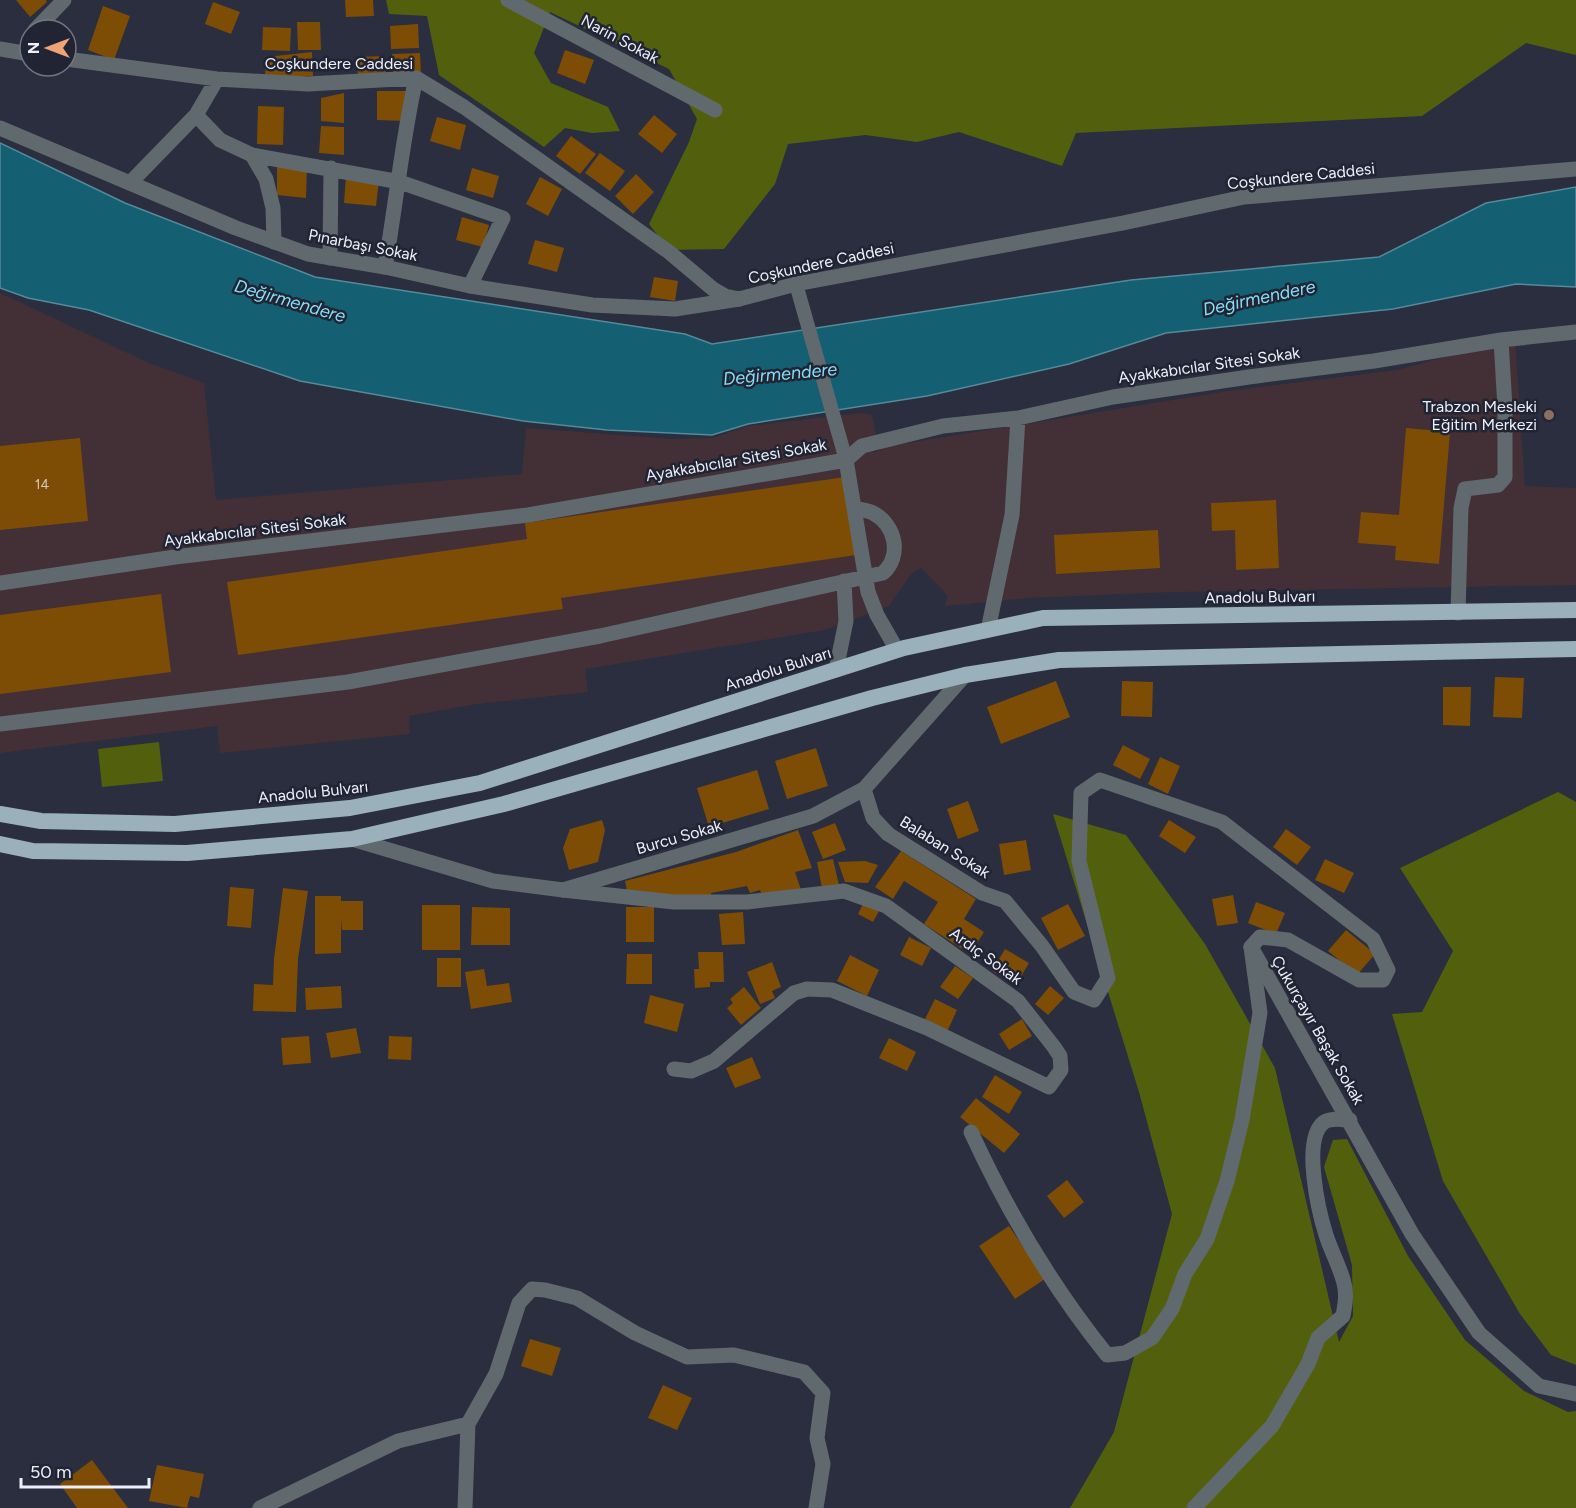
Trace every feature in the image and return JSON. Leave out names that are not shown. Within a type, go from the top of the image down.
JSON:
[{"type":"highway","name":"Anadolu Bulvarı","points":[[0,814],[41,821],[175,824],[350,808],[480,783],[897,650],[1043,618],[1576,610]]},
{"type":"highway","points":[[0,844],[33,851],[187,853],[352,838],[504,804],[872,698],[964,675],[1059,660],[1576,649]]},
{"type":"street","points":[[47,18],[64,0]]},
{"type":"street","name":"Narin Sokak","points":[[508,0],[715,110]]},
{"type":"street","name":"Coşkundere Caddesi","points":[[78,61],[217,79],[308,84],[416,78],[464,107],[651,239],[713,289],[725,296],[739,299],[798,290],[1123,224],[1245,196],[1576,170]]},
{"type":"street","points":[[385,267],[400,182],[405,128],[416,78]]},
{"type":"street","points":[[130,183],[196,115],[217,79]]},
{"type":"street","points":[[196,115],[220,140],[252,155],[400,182],[502,218],[470,286]]},
{"type":"street","name":"Pınarbaşı Sokak","points":[[0,128],[308,254],[385,267],[470,286],[592,305],[675,309],[739,299]]},
{"type":"street","points":[[252,155],[266,179],[273,208],[274,242]]},
{"type":"street","points":[[330,258],[331,168]]},
{"type":"street","points":[[798,290],[842,438],[868,592],[877,615],[897,650]]},
{"type":"street","name":"Ayakkabıcılar Sitesi Sokak","points":[[0,583],[175,557],[528,514],[846,460],[862,446],[943,426],[1018,418],[1113,397],[1374,362],[1500,340],[1576,332]]},
{"type":"street","points":[[1458,613],[1461,508],[1465,489],[1498,484],[1505,477],[1505,408],[1500,340]]},
{"type":"street","points":[[988,630],[1012,515],[1018,418]]},
{"type":"street","points":[[0,724],[348,682],[600,636],[883,573],[891,565],[895,549],[892,533],[872,513],[854,508]]},
{"type":"street","points":[[836,670],[846,621],[844,581]]},
{"type":"street","name":"Burcu Sokak","points":[[352,838],[493,881],[563,890],[813,816],[864,789],[964,675]]},
{"type":"street","name":"Çukurçayır Başak Sokak","points":[[1094,1000],[1108,978],[1079,861],[1081,793],[1100,780],[1222,822],[1372,939],[1388,970],[1383,980],[1359,980],[1288,940],[1260,937],[1251,947],[1350,1120]]},
{"type":"street","name":"Balaban Sokak","points":[[864,789],[873,818],[888,834],[982,893],[1005,901],[1042,946],[1074,992],[1094,1000]]},
{"type":"street","name":"Ardıç Sokak","points":[[563,890],[674,902],[747,902],[844,891],[886,906],[1018,1001],[1060,1056],[1061,1070],[1049,1087],[916,1024],[832,990],[807,989],[794,993],[714,1060],[691,1071],[674,1069]]},
{"type":"street","points":[[970,1132],[990,1175],[1066,1301],[1107,1355],[1125,1353],[1152,1338],[1172,1309],[1185,1274],[1207,1239],[1237,1140],[1260,1013],[1251,947]]},
{"type":"street","name":"Çukurçayır Başak Sokak","points":[[1194,1508],[1272,1426],[1308,1364],[1318,1338],[1344,1316],[1344,1284],[1326,1234],[1314,1181],[1313,1154],[1316,1132],[1323,1122],[1333,1119],[1350,1120]]},
{"type":"street","points":[[1350,1120],[1412,1234],[1479,1333],[1539,1386],[1576,1394]]},
{"type":"street","points":[[465,1508],[468,1424],[496,1374],[519,1303],[532,1289],[546,1290],[576,1298],[635,1333],[687,1357],[734,1355],[804,1372],[823,1393],[817,1438],[823,1464],[816,1508]]},
{"type":"street","points":[[260,1508],[398,1441],[468,1424]]},
{"type":"shaded area","points":[[0,293],[149,363],[204,383],[216,500],[522,474],[526,428],[673,439],[712,438],[749,426],[860,413],[872,415],[876,434],[873,453],[889,446],[1228,391],[1397,370],[1515,339],[1525,486],[1576,488],[1576,585],[1175,592],[1028,598],[945,606],[948,596],[921,568],[912,573],[889,606],[825,630],[585,669],[588,692],[477,704],[409,716],[410,734],[220,753],[217,726],[0,753]]},
{"type":"green space","points":[[386,0],[1576,0],[1576,55],[1526,43],[1422,116],[1076,133],[1062,166],[959,132],[917,142],[865,135],[788,144],[775,184],[724,249],[669,250],[649,224],[689,142],[697,119],[669,69],[550,12],[534,53],[551,83],[608,107],[620,131],[592,133],[565,128],[544,147],[439,75],[427,16],[389,14]]},
{"type":"green space","points":[[159,742],[163,781],[102,787],[98,749]]},
{"type":"green space","points":[[1558,792],[1576,802],[1576,1365],[1551,1355],[1520,1314],[1443,1181],[1392,1014],[1422,1012],[1453,951],[1400,868]]},
{"type":"green space","points":[[1053,814],[1126,835],[1205,944],[1275,1068],[1339,1342],[1353,1316],[1352,1265],[1324,1167],[1333,1140],[1347,1139],[1408,1256],[1465,1340],[1524,1391],[1568,1412],[1576,1411],[1576,1508],[1070,1508],[1114,1432],[1172,1214],[1139,1092]]},
{"type":"water","name":"Değirmendere","points":[[0,143],[125,203],[315,277],[685,334],[712,344],[1131,280],[1379,257],[1486,203],[1576,187],[1576,287],[1516,284],[1393,309],[1166,333],[1069,364],[927,396],[748,424],[712,435],[607,430],[523,421],[300,381],[89,310],[28,298],[0,288]]},
{"type":"building","points":[[16,0],[46,0],[47,2],[30,17]]},
{"type":"building","points":[[345,0],[373,0],[374,16],[346,17]]},
{"type":"building","points":[[213,2],[240,12],[231,34],[205,24]]},
{"type":"building","points":[[103,6],[130,16],[114,60],[88,50]]},
{"type":"building","points":[[297,22],[320,22],[321,50],[298,50]]},
{"type":"building","points":[[418,24],[419,48],[391,49],[390,26]]},
{"type":"building","points":[[263,27],[291,28],[290,51],[262,50]]},
{"type":"building","points":[[565,50],[594,60],[585,84],[557,73]]},
{"type":"building","points":[[312,52],[313,76],[265,77],[266,57]]},
{"type":"building","points":[[420,53],[421,76],[393,77],[392,54]]},
{"type":"building","points":[[385,56],[386,79],[358,80],[357,57]]},
{"type":"building","points":[[377,91],[409,91],[405,121],[377,120]]},
{"type":"building","points":[[344,93],[344,123],[321,121],[321,98]]},
{"type":"building","points":[[258,106],[284,107],[283,145],[257,144]]},
{"type":"building","points":[[654,115],[677,134],[662,153],[638,134]]},
{"type":"building","points":[[437,117],[466,125],[460,150],[430,141]]},
{"type":"building","points":[[321,126],[344,127],[344,155],[319,153]]},
{"type":"building","points":[[571,136],[596,154],[580,174],[556,156]]},
{"type":"building","points":[[600,153],[625,171],[610,191],[585,173]]},
{"type":"building","points":[[277,159],[307,163],[306,198],[277,195]]},
{"type":"building","points":[[472,168],[499,176],[493,198],[466,190]]},
{"type":"building","points":[[636,174],[654,192],[633,214],[615,196]]},
{"type":"building","points":[[346,176],[379,180],[376,206],[344,203]]},
{"type":"building","points":[[540,177],[562,189],[548,216],[526,204]]},
{"type":"building","points":[[462,217],[489,225],[483,247],[456,240]]},
{"type":"building","points":[[535,240],[564,248],[557,272],[528,264]]},
{"type":"building","points":[[654,277],[678,281],[675,301],[650,297]]},
{"type":"building","points":[[1406,428],[1450,432],[1439,564],[1395,560],[1396,546],[1358,543],[1361,512],[1399,515]]},
{"type":"building","points":[[80,438],[88,521],[0,530],[0,446]]},
{"type":"building","points":[[845,477],[856,555],[561,598],[563,609],[238,655],[227,582],[527,539],[525,523]]},
{"type":"building","points":[[1276,500],[1279,568],[1236,570],[1235,530],[1212,531],[1211,503]]},
{"type":"building","points":[[1158,530],[1160,568],[1056,574],[1054,535]]},
{"type":"building","points":[[161,594],[171,672],[0,694],[0,615]]},
{"type":"building","points":[[1495,677],[1524,678],[1522,718],[1493,717]]},
{"type":"building","points":[[1056,681],[1070,717],[1001,744],[987,707]]},
{"type":"building","points":[[1122,681],[1153,682],[1152,717],[1121,716]]},
{"type":"building","points":[[1443,687],[1471,687],[1470,726],[1443,725]]},
{"type":"building","points":[[1123,745],[1150,759],[1140,779],[1113,765]]},
{"type":"building","points":[[816,748],[828,786],[787,799],[775,761]]},
{"type":"building","points":[[1160,757],[1180,766],[1168,794],[1148,784]]},
{"type":"building","points":[[757,770],[769,809],[709,827],[697,788]]},
{"type":"building","points":[[968,801],[979,831],[958,839],[947,809]]},
{"type":"building","points":[[602,820],[605,830],[598,862],[569,870],[563,848],[570,829]]},
{"type":"building","points":[[1169,820],[1196,837],[1185,853],[1159,836]]},
{"type":"building","points":[[835,823],[846,850],[823,859],[812,832]]},
{"type":"building","points":[[1286,829],[1311,847],[1297,865],[1273,847]]},
{"type":"building","points":[[798,830],[812,868],[795,872],[801,890],[762,896],[760,890],[750,893],[747,886],[711,893],[711,897],[627,891],[625,881],[736,852]]},
{"type":"building","points":[[1026,840],[1031,870],[1004,875],[999,844]]},
{"type":"building","points":[[901,851],[976,899],[964,919],[984,932],[970,954],[924,924],[938,902],[904,881],[893,899],[875,887]]},
{"type":"building","points":[[833,859],[839,885],[822,888],[817,862]]},
{"type":"building","points":[[1325,859],[1354,873],[1344,893],[1315,880]]},
{"type":"building","points":[[865,861],[878,865],[868,883],[845,882],[838,862]]},
{"type":"building","points":[[230,887],[254,889],[251,928],[227,926]]},
{"type":"building","points":[[283,888],[308,891],[298,959],[296,1012],[253,1011],[254,984],[273,985]]},
{"type":"building","points":[[1233,895],[1238,923],[1217,926],[1212,899]]},
{"type":"building","points":[[315,896],[341,896],[341,901],[363,901],[363,930],[342,930],[341,919],[341,953],[315,954]]},
{"type":"building","points":[[864,902],[879,911],[873,922],[858,914]]},
{"type":"building","points":[[1256,902],[1285,913],[1276,934],[1248,923]]},
{"type":"building","points":[[1068,904],[1085,936],[1058,950],[1041,918]]},
{"type":"building","points":[[422,905],[460,905],[460,950],[422,950]]},
{"type":"building","points":[[472,907],[510,908],[510,945],[471,945]]},
{"type":"building","points":[[626,907],[654,907],[654,942],[626,942]]},
{"type":"building","points":[[743,912],[745,944],[722,945],[719,914]]},
{"type":"building","points":[[1346,930],[1375,954],[1357,975],[1328,951]]},
{"type":"building","points":[[909,937],[931,948],[922,966],[900,955]]},
{"type":"building","points":[[1005,949],[1029,963],[1016,985],[992,971]]},
{"type":"building","points":[[698,952],[723,952],[724,982],[710,982],[710,987],[695,988],[694,969],[699,969]]},
{"type":"building","points":[[627,954],[652,954],[652,984],[626,984]]},
{"type":"building","points":[[850,955],[879,970],[867,996],[837,981]]},
{"type":"building","points":[[437,958],[461,958],[461,987],[437,987]]},
{"type":"building","points":[[772,962],[781,987],[772,991],[775,998],[760,1004],[747,972]]},
{"type":"building","points":[[955,966],[973,978],[958,999],[940,987]]},
{"type":"building","points":[[484,969],[487,986],[509,983],[512,1002],[471,1009],[465,972]]},
{"type":"building","points":[[341,986],[342,1008],[306,1010],[305,988]]},
{"type":"building","points":[[1050,986],[1064,998],[1048,1015],[1035,1004]]},
{"type":"building","points":[[744,987],[761,1008],[741,1025],[727,1008],[733,1003],[730,999]]},
{"type":"building","points":[[650,995],[684,1004],[677,1032],[644,1023]]},
{"type":"building","points":[[935,999],[957,1010],[947,1032],[924,1021]]},
{"type":"building","points":[[1022,1019],[1032,1036],[1009,1050],[999,1034]]},
{"type":"building","points":[[356,1028],[361,1053],[331,1058],[326,1033]]},
{"type":"building","points":[[309,1036],[311,1063],[283,1065],[281,1038]]},
{"type":"building","points":[[389,1036],[412,1037],[411,1060],[388,1059]]},
{"type":"building","points":[[889,1038],[916,1052],[907,1071],[879,1058]]},
{"type":"building","points":[[752,1057],[761,1078],[735,1088],[726,1068]]},
{"type":"building","points":[[995,1075],[1022,1092],[1009,1114],[982,1097]]},
{"type":"building","points":[[976,1098],[1020,1134],[1004,1153],[960,1117]]},
{"type":"building","points":[[1067,1180],[1084,1202],[1064,1218],[1047,1196]]},
{"type":"building","points":[[1009,1226],[1045,1279],[1015,1299],[979,1246]]},
{"type":"building","points":[[530,1339],[561,1348],[552,1376],[521,1366]]},
{"type":"building","points":[[663,1385],[692,1398],[677,1430],[648,1418]]},
{"type":"building","points":[[92,1460],[128,1508],[77,1508],[60,1484]]},
{"type":"building","points":[[157,1465],[204,1474],[199,1498],[190,1496],[187,1508],[149,1501]]},
{"type":"place","name":"Trabzon Mesleki Eğitim Merkezi","points":[[1549,415]]}]
